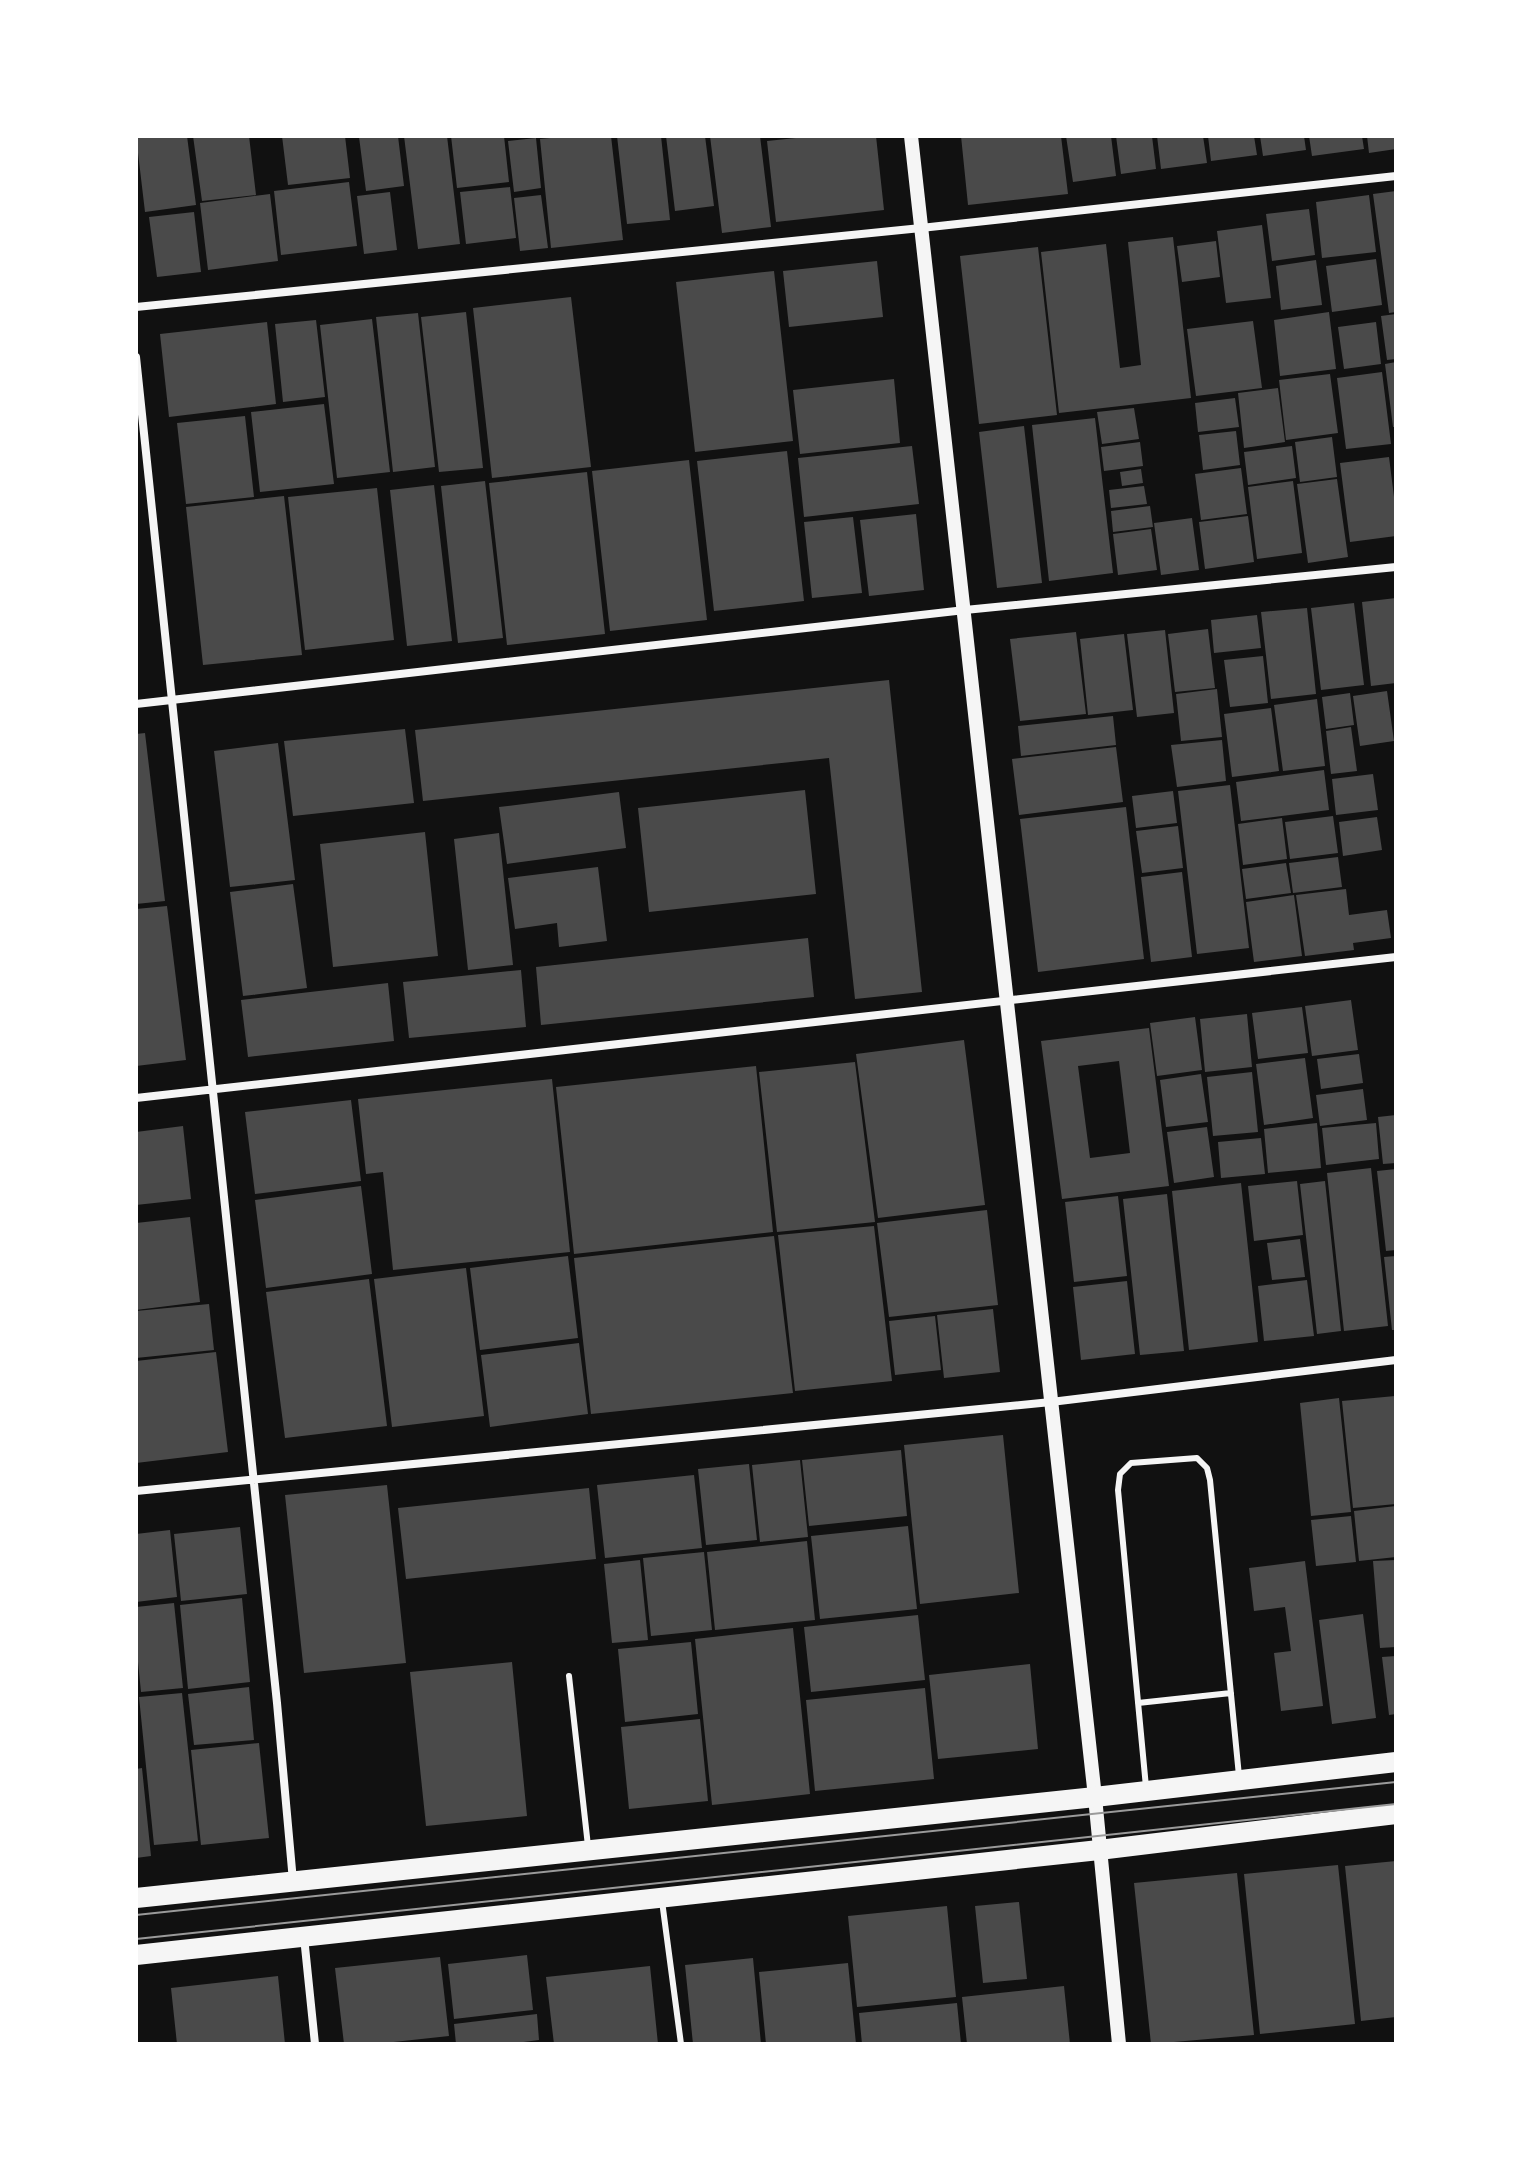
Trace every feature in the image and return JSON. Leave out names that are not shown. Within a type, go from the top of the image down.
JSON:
[{"type":"main road","points":[[136,1898],[1095,1797],[1396,1762]]},
{"type":"main road","points":[[136,1955],[1099,1850],[1396,1814]]},
{"type":"street","points":[[911,136],[1095,1797],[1119,2044]]},
{"type":"street","points":[[136,307],[921,228],[1396,176]]},
{"type":"street","points":[[136,357],[293,1881]]},
{"type":"street","points":[[136,704],[965,610],[1396,567]]},
{"type":"street","points":[[136,1098],[1396,957]]},
{"type":"street","points":[[136,1491],[1051,1402],[1396,1360]]},
{"type":"street","points":[[304,1937],[315,2044]]},
{"type":"lane","points":[[1147,1791],[1118,1490],[1120,1474],[1131,1463],[1197,1458],[1207,1468],[1240,1780]]},
{"type":"lane","points":[[569,1676],[589,1850]]},
{"type":"lane","points":[[1138,1703],[1231,1693]]},
{"type":"lane","points":[[662,1898],[681,2044]]},
{"type":"building","points":[[136,136],[187,136],[196,205],[145,212]]},
{"type":"building","points":[[193,136],[249,136],[256,195],[202,201]]},
{"type":"building","points":[[282,136],[345,136],[350,178],[288,185]]},
{"type":"building","points":[[398,136],[404,186],[366,191],[359,137]]},
{"type":"building","points":[[404,136],[447,136],[460,244],[418,249]]},
{"type":"building","points":[[451,136],[504,136],[509,182],[457,188]]},
{"type":"building","points":[[611,136],[623,240],[551,248],[540,139]]},
{"type":"building","points":[[617,136],[661,136],[670,220],[627,224]]},
{"type":"building","points":[[666,136],[705,136],[714,206],[675,211]]},
{"type":"building","points":[[710,136],[760,136],[771,227],[722,233]]},
{"type":"building","points":[[815,136],[876,136],[884,210],[776,222],[767,141]]},
{"type":"building","points":[[961,136],[1061,136],[1068,194],[968,205]]},
{"type":"building","points":[[1066,136],[1111,136],[1116,176],[1073,182]]},
{"type":"building","points":[[1116,136],[1152,136],[1156,169],[1121,174]]},
{"type":"building","points":[[1157,136],[1203,136],[1207,163],[1161,169]]},
{"type":"building","points":[[1208,136],[1254,136],[1257,155],[1211,161]]},
{"type":"building","points":[[1260,136],[1304,136],[1306,150],[1263,156]]},
{"type":"building","points":[[1309,136],[1362,136],[1364,149],[1312,156]]},
{"type":"building","points":[[1367,136],[1396,136],[1396,149],[1369,153]]},
{"type":"building","points":[[536,138],[541,188],[514,192],[508,141]]},
{"type":"building","points":[[349,182],[357,246],[281,255],[274,191]]},
{"type":"building","points":[[510,187],[516,238],[466,244],[460,192]]},
{"type":"building","points":[[1396,191],[1396,312],[1389,313],[1373,194]]},
{"type":"building","points":[[390,192],[397,250],[364,254],[357,196]]},
{"type":"building","points":[[270,194],[278,261],[208,270],[200,203]]},
{"type":"building","points":[[541,195],[548,248],[520,251],[514,198]]},
{"type":"building","points":[[1369,195],[1376,252],[1322,258],[1316,202]]},
{"type":"building","points":[[1309,209],[1315,255],[1272,261],[1266,214]]},
{"type":"building","points":[[194,212],[201,272],[157,277],[149,217]]},
{"type":"building","points":[[1262,225],[1271,298],[1226,303],[1217,231]]},
{"type":"building","points":[[1173,237],[1191,398],[1059,413],[1041,252],[1106,244],[1120,368],[1141,365],[1128,242]]},
{"type":"building","points":[[1216,241],[1220,277],[1182,282],[1177,246]]},
{"type":"building","points":[[1038,247],[1057,415],[979,424],[960,256]]},
{"type":"building","points":[[1376,259],[1382,305],[1332,312],[1326,266]]},
{"type":"building","points":[[1316,260],[1322,305],[1281,310],[1276,266]]},
{"type":"building","points":[[877,261],[883,317],[789,327],[783,271]]},
{"type":"building","points":[[774,271],[793,441],[695,452],[676,282]]},
{"type":"building","points":[[571,297],[591,467],[492,478],[473,308]]},
{"type":"building","points":[[466,312],[483,468],[439,472],[421,317]]},
{"type":"building","points":[[1329,312],[1336,369],[1280,376],[1274,320]]},
{"type":"building","points":[[418,313],[435,467],[393,472],[376,317]]},
{"type":"building","points":[[1396,314],[1396,359],[1387,360],[1381,316]]},
{"type":"building","points":[[372,319],[390,472],[337,478],[320,325]]},
{"type":"building","points":[[316,320],[325,397],[283,402],[275,324]]},
{"type":"building","points":[[1253,321],[1262,388],[1196,396],[1187,329]]},
{"type":"building","points":[[267,322],[276,404],[169,417],[160,334]]},
{"type":"building","points":[[1376,322],[1381,364],[1344,369],[1338,327]]},
{"type":"building","points":[[1396,362],[1396,427],[1393,427],[1385,364]]},
{"type":"building","points":[[1382,372],[1391,444],[1346,449],[1337,378]]},
{"type":"building","points":[[1330,374],[1338,433],[1286,440],[1279,380]]},
{"type":"building","points":[[894,379],[900,443],[800,454],[793,390]]},
{"type":"building","points":[[1278,388],[1285,442],[1244,448],[1238,393]]},
{"type":"building","points":[[1235,398],[1239,427],[1198,432],[1195,403]]},
{"type":"building","points":[[324,404],[334,484],[260,492],[251,412]]},
{"type":"building","points":[[1134,408],[1139,439],[1102,444],[1097,412]]},
{"type":"building","points":[[245,416],[254,497],[186,504],[177,423]]},
{"type":"building","points":[[1095,418],[1113,573],[1049,581],[1032,425]]},
{"type":"building","points":[[1024,426],[1042,583],[997,588],[979,432]]},
{"type":"building","points":[[1236,431],[1240,465],[1203,470],[1199,435]]},
{"type":"building","points":[[1332,437],[1337,477],[1300,482],[1295,442]]},
{"type":"building","points":[[1140,442],[1143,466],[1104,471],[1101,447]]},
{"type":"building","points":[[912,446],[919,504],[804,517],[798,458]]},
{"type":"building","points":[[1292,446],[1296,478],[1248,485],[1244,452]]},
{"type":"building","points":[[787,451],[804,601],[714,611],[697,461]]},
{"type":"building","points":[[1389,457],[1396,536],[1350,542],[1340,463]]},
{"type":"building","points":[[689,460],[707,620],[610,631],[592,471]]},
{"type":"building","points":[[1241,468],[1247,514],[1201,520],[1195,474]]},
{"type":"building","points":[[1141,469],[1143,483],[1122,486],[1120,472]]},
{"type":"building","points":[[587,472],[605,634],[507,645],[489,483]]},
{"type":"building","points":[[1337,479],[1348,557],[1308,563],[1297,484]]},
{"type":"building","points":[[485,481],[503,638],[458,643],[441,486]]},
{"type":"building","points":[[1293,481],[1302,553],[1257,559],[1248,487]]},
{"type":"building","points":[[434,485],[452,641],[407,646],[390,490]]},
{"type":"building","points":[[1144,486],[1147,504],[1111,508],[1109,490]]},
{"type":"building","points":[[377,488],[394,640],[305,650],[288,497]]},
{"type":"building","points":[[284,496],[302,655],[203,665],[186,507]]},
{"type":"building","points":[[1150,506],[1153,527],[1113,532],[1111,511]]},
{"type":"building","points":[[916,514],[924,590],[869,596],[860,520]]},
{"type":"building","points":[[1248,516],[1254,562],[1205,569],[1199,522]]},
{"type":"building","points":[[853,517],[862,593],[812,598],[804,522]]},
{"type":"building","points":[[1192,518],[1199,570],[1161,575],[1154,523]]},
{"type":"building","points":[[1151,529],[1157,570],[1118,575],[1113,534]]},
{"type":"building","points":[[1396,598],[1396,683],[1371,686],[1362,602]]},
{"type":"building","points":[[1354,603],[1364,685],[1321,690],[1311,608]]},
{"type":"building","points":[[1307,608],[1316,694],[1271,699],[1261,612]]},
{"type":"building","points":[[1257,615],[1261,648],[1214,653],[1211,620]]},
{"type":"building","points":[[1208,629],[1215,688],[1175,692],[1168,634]]},
{"type":"building","points":[[1165,630],[1174,713],[1137,717],[1127,634]]},
{"type":"building","points":[[1076,632],[1086,714],[1020,721],[1010,639]]},
{"type":"building","points":[[1124,634],[1133,710],[1088,715],[1080,639]]},
{"type":"building","points":[[1263,656],[1268,703],[1230,707],[1224,660]]},
{"type":"building","points":[[889,680],[922,992],[855,999],[829,758],[423,801],[415,730]]},
{"type":"building","points":[[1217,689],[1222,737],[1181,741],[1176,694]]},
{"type":"building","points":[[1387,691],[1394,741],[1360,746],[1353,696]]},
{"type":"building","points":[[1350,693],[1354,725],[1326,729],[1322,697]]},
{"type":"building","points":[[1317,699],[1325,766],[1283,771],[1274,705]]},
{"type":"building","points":[[1271,708],[1279,771],[1232,777],[1224,714]]},
{"type":"building","points":[[1113,716],[1116,745],[1021,756],[1018,726]]},
{"type":"building","points":[[1351,727],[1357,771],[1331,774],[1326,731]]},
{"type":"building","points":[[405,729],[414,803],[293,816],[284,741]]},
{"type":"building","points":[[145,733],[165,901],[136,904],[136,734]]},
{"type":"building","points":[[1222,740],[1226,781],[1177,787],[1171,745]]},
{"type":"building","points":[[278,743],[295,880],[230,887],[214,751]]},
{"type":"building","points":[[1116,747],[1123,802],[1019,815],[1012,759]]},
{"type":"building","points":[[1324,770],[1329,810],[1241,821],[1236,782]]},
{"type":"building","points":[[1373,774],[1378,810],[1336,815],[1332,779]]},
{"type":"building","points":[[1230,785],[1249,948],[1197,954],[1178,791]]},
{"type":"building","points":[[805,790],[816,894],[649,912],[638,808]]},
{"type":"building","points":[[1173,791],[1177,823],[1136,828],[1132,796]]},
{"type":"building","points":[[619,792],[626,848],[507,864],[499,807]]},
{"type":"building","points":[[1126,807],[1144,959],[1038,972],[1020,819]]},
{"type":"building","points":[[1333,816],[1338,853],[1290,859],[1285,822]]},
{"type":"building","points":[[1377,817],[1382,850],[1343,856],[1339,822]]},
{"type":"building","points":[[1282,818],[1287,859],[1243,865],[1238,824]]},
{"type":"building","points":[[1178,826],[1183,868],[1142,873],[1136,831]]},
{"type":"building","points":[[425,832],[438,956],[333,967],[320,844]]},
{"type":"building","points":[[499,833],[513,965],[468,970],[454,839]]},
{"type":"building","points":[[1338,857],[1342,887],[1293,893],[1289,863]]},
{"type":"building","points":[[1286,863],[1291,893],[1246,899],[1242,869]]},
{"type":"building","points":[[598,867],[607,941],[559,947],[557,923],[515,929],[508,878]]},
{"type":"building","points":[[1182,872],[1192,957],[1151,962],[1141,877]]},
{"type":"building","points":[[293,884],[307,988],[243,996],[230,892]]},
{"type":"building","points":[[1346,889],[1349,915],[1387,910],[1391,938],[1353,943],[1354,950],[1305,956],[1296,895]]},
{"type":"building","points":[[1294,895],[1302,956],[1254,962],[1246,902]]},
{"type":"building","points":[[167,906],[186,1060],[136,1066],[136,909]]},
{"type":"building","points":[[808,938],[814,997],[541,1025],[536,967]]},
{"type":"building","points":[[521,970],[526,1027],[409,1038],[403,982]]},
{"type":"building","points":[[388,983],[394,1041],[248,1057],[241,1000]]},
{"type":"building","points":[[1351,1000],[1358,1050],[1312,1056],[1305,1006]]},
{"type":"building","points":[[1302,1007],[1308,1053],[1258,1059],[1252,1013]]},
{"type":"building","points":[[1247,1014],[1252,1067],[1205,1072],[1200,1019]]},
{"type":"building","points":[[1195,1017],[1202,1070],[1157,1076],[1150,1023]]},
{"type":"building","points":[[1149,1028],[1169,1186],[1062,1199],[1041,1041]],"holes":[[[1119,1061],[1130,1153],[1090,1158],[1078,1066]]]},
{"type":"building","points":[[964,1040],[985,1205],[878,1218],[856,1054]]},
{"type":"building","points":[[1359,1054],[1363,1083],[1321,1089],[1317,1059]]},
{"type":"building","points":[[1305,1058],[1313,1118],[1264,1125],[1256,1064]]},
{"type":"building","points":[[855,1062],[875,1222],[777,1232],[759,1072]]},
{"type":"building","points":[[756,1066],[773,1232],[574,1254],[556,1087]]},
{"type":"building","points":[[1252,1072],[1258,1132],[1213,1136],[1207,1077]]},
{"type":"building","points":[[1201,1074],[1208,1122],[1166,1127],[1160,1080]]},
{"type":"building","points":[[552,1079],[570,1252],[393,1270],[383,1172],[366,1174],[358,1099]]},
{"type":"building","points":[[1363,1089],[1367,1120],[1320,1126],[1316,1095]]},
{"type":"building","points":[[351,1100],[361,1181],[255,1194],[245,1112]]},
{"type":"building","points":[[1396,1115],[1396,1163],[1383,1164],[1378,1117]]},
{"type":"building","points":[[1317,1123],[1321,1168],[1268,1173],[1264,1129]]},
{"type":"building","points":[[1376,1123],[1379,1159],[1326,1165],[1322,1128]]},
{"type":"building","points":[[183,1126],[191,1199],[136,1205],[136,1132]]},
{"type":"building","points":[[1207,1127],[1214,1177],[1174,1183],[1167,1132]]},
{"type":"building","points":[[1261,1138],[1265,1174],[1221,1178],[1218,1142]]},
{"type":"building","points":[[1371,1168],[1388,1326],[1344,1331],[1327,1173]]},
{"type":"building","points":[[1396,1169],[1396,1250],[1386,1251],[1377,1171]]},
{"type":"building","points":[[1297,1181],[1303,1235],[1254,1241],[1248,1186]]},
{"type":"building","points":[[1325,1181],[1341,1331],[1317,1334],[1300,1184]]},
{"type":"building","points":[[1241,1183],[1258,1342],[1189,1350],[1172,1191]]},
{"type":"building","points":[[361,1186],[372,1274],[266,1288],[255,1200]]},
{"type":"building","points":[[1167,1194],[1184,1351],[1140,1355],[1123,1199]]},
{"type":"building","points":[[1118,1196],[1127,1276],[1074,1282],[1065,1202]]},
{"type":"building","points":[[987,1210],[998,1305],[889,1317],[877,1223]]},
{"type":"building","points":[[190,1217],[200,1302],[136,1310],[136,1223]]},
{"type":"building","points":[[874,1226],[892,1381],[795,1391],[778,1235]]},
{"type":"building","points":[[774,1236],[793,1393],[591,1414],[574,1258]]},
{"type":"building","points":[[1300,1239],[1305,1277],[1272,1280],[1267,1243]]},
{"type":"building","points":[[568,1256],[578,1338],[480,1350],[470,1268]]},
{"type":"building","points":[[1396,1256],[1396,1330],[1392,1330],[1384,1257]]},
{"type":"building","points":[[466,1268],[484,1416],[392,1427],[374,1279]]},
{"type":"building","points":[[369,1279],[387,1426],[285,1438],[266,1292]]},
{"type":"building","points":[[1307,1280],[1314,1336],[1264,1341],[1258,1286]]},
{"type":"building","points":[[1127,1281],[1135,1354],[1081,1360],[1073,1287]]},
{"type":"building","points":[[209,1304],[214,1350],[136,1358],[136,1311]]},
{"type":"building","points":[[993,1309],[1000,1372],[944,1378],[937,1315]]},
{"type":"building","points":[[935,1316],[941,1370],[895,1375],[889,1321]]},
{"type":"building","points":[[579,1343],[588,1414],[490,1427],[481,1355]]},
{"type":"building","points":[[216,1352],[228,1452],[136,1463],[136,1361]]},
{"type":"building","points":[[1395,1396],[1396,1504],[1353,1508],[1342,1401]]},
{"type":"building","points":[[1339,1398],[1351,1512],[1311,1516],[1300,1403]]},
{"type":"building","points":[[1003,1435],[1019,1593],[920,1604],[904,1445]]},
{"type":"building","points":[[901,1450],[907,1516],[809,1526],[802,1460]]},
{"type":"building","points":[[800,1460],[808,1537],[760,1542],[752,1465]]},
{"type":"building","points":[[749,1464],[757,1540],[706,1545],[698,1469]]},
{"type":"building","points":[[694,1475],[702,1548],[605,1558],[597,1485]]},
{"type":"building","points":[[387,1485],[406,1663],[304,1673],[285,1495]]},
{"type":"building","points":[[589,1488],[596,1559],[406,1579],[398,1508]]},
{"type":"building","points":[[1396,1506],[1396,1557],[1359,1561],[1354,1511]]},
{"type":"building","points":[[1351,1516],[1356,1562],[1316,1566],[1311,1520]]},
{"type":"building","points":[[908,1526],[917,1609],[820,1619],[811,1536]]},
{"type":"building","points":[[240,1527],[247,1594],[181,1601],[174,1534]]},
{"type":"building","points":[[170,1530],[177,1597],[136,1602],[136,1534]]},
{"type":"building","points":[[807,1541],[815,1620],[715,1630],[707,1552]]},
{"type":"building","points":[[704,1552],[712,1630],[651,1636],[643,1558]]},
{"type":"building","points":[[640,1560],[648,1640],[612,1643],[604,1564]]},
{"type":"building","points":[[1396,1560],[1396,1647],[1380,1648],[1373,1561]]},
{"type":"building","points":[[1305,1561],[1323,1706],[1281,1711],[1274,1653],[1291,1651],[1285,1607],[1254,1611],[1249,1568]]},
{"type":"building","points":[[242,1598],[250,1682],[188,1689],[180,1605]]},
{"type":"building","points":[[174,1603],[183,1688],[141,1692],[136,1607]]},
{"type":"building","points":[[1363,1614],[1376,1718],[1332,1724],[1319,1620]]},
{"type":"building","points":[[918,1615],[925,1680],[811,1692],[804,1627]]},
{"type":"building","points":[[793,1628],[810,1794],[712,1805],[695,1639]]},
{"type":"building","points":[[691,1642],[698,1714],[625,1722],[618,1649]]},
{"type":"building","points":[[1396,1656],[1396,1714],[1389,1715],[1382,1657]]},
{"type":"building","points":[[512,1662],[527,1816],[426,1826],[410,1672]]},
{"type":"building","points":[[1030,1664],[1038,1749],[938,1759],[929,1675]]},
{"type":"building","points":[[249,1687],[254,1740],[194,1745],[188,1694]]},
{"type":"building","points":[[925,1688],[934,1779],[815,1791],[806,1700]]},
{"type":"building","points":[[182,1693],[198,1841],[154,1845],[139,1697]]},
{"type":"building","points":[[700,1719],[708,1801],[629,1809],[621,1727]]},
{"type":"building","points":[[259,1743],[269,1838],[201,1845],[191,1750]]},
{"type":"building","points":[[142,1768],[151,1856],[136,1858],[136,1769]]},
{"type":"building","points":[[1396,1861],[1396,2017],[1361,2021],[1345,1866]]},
{"type":"building","points":[[1338,1865],[1355,2024],[1260,2034],[1244,1874]]},
{"type":"building","points":[[1237,1873],[1254,2035],[1151,2044],[1134,1883]]},
{"type":"building","points":[[1019,1902],[1027,1979],[983,1983],[975,1906]]},
{"type":"building","points":[[947,1906],[956,1997],[857,2007],[848,1916]]},
{"type":"building","points":[[527,1955],[533,2010],[454,2019],[448,1964]]},
{"type":"building","points":[[440,1957],[449,2036],[344,2044],[335,1968]]},
{"type":"building","points":[[753,1958],[761,2044],[693,2044],[685,1965]]},
{"type":"building","points":[[848,1963],[856,2044],[766,2044],[759,1972]]},
{"type":"building","points":[[650,1966],[658,2044],[554,2044],[546,1977]]},
{"type":"building","points":[[278,1976],[285,2044],[177,2044],[171,1988]]},
{"type":"building","points":[[1064,1986],[1070,2044],[967,2044],[962,1997]]},
{"type":"building","points":[[957,2003],[961,2044],[862,2044],[859,2013]]},
{"type":"building","points":[[537,2014],[539,2040],[507,2044],[456,2044],[454,2024]]},
{"type":"tram line","points":[[136,1915],[1396,1782]]},
{"type":"tram line","points":[[136,1939],[1396,1804]]}]
